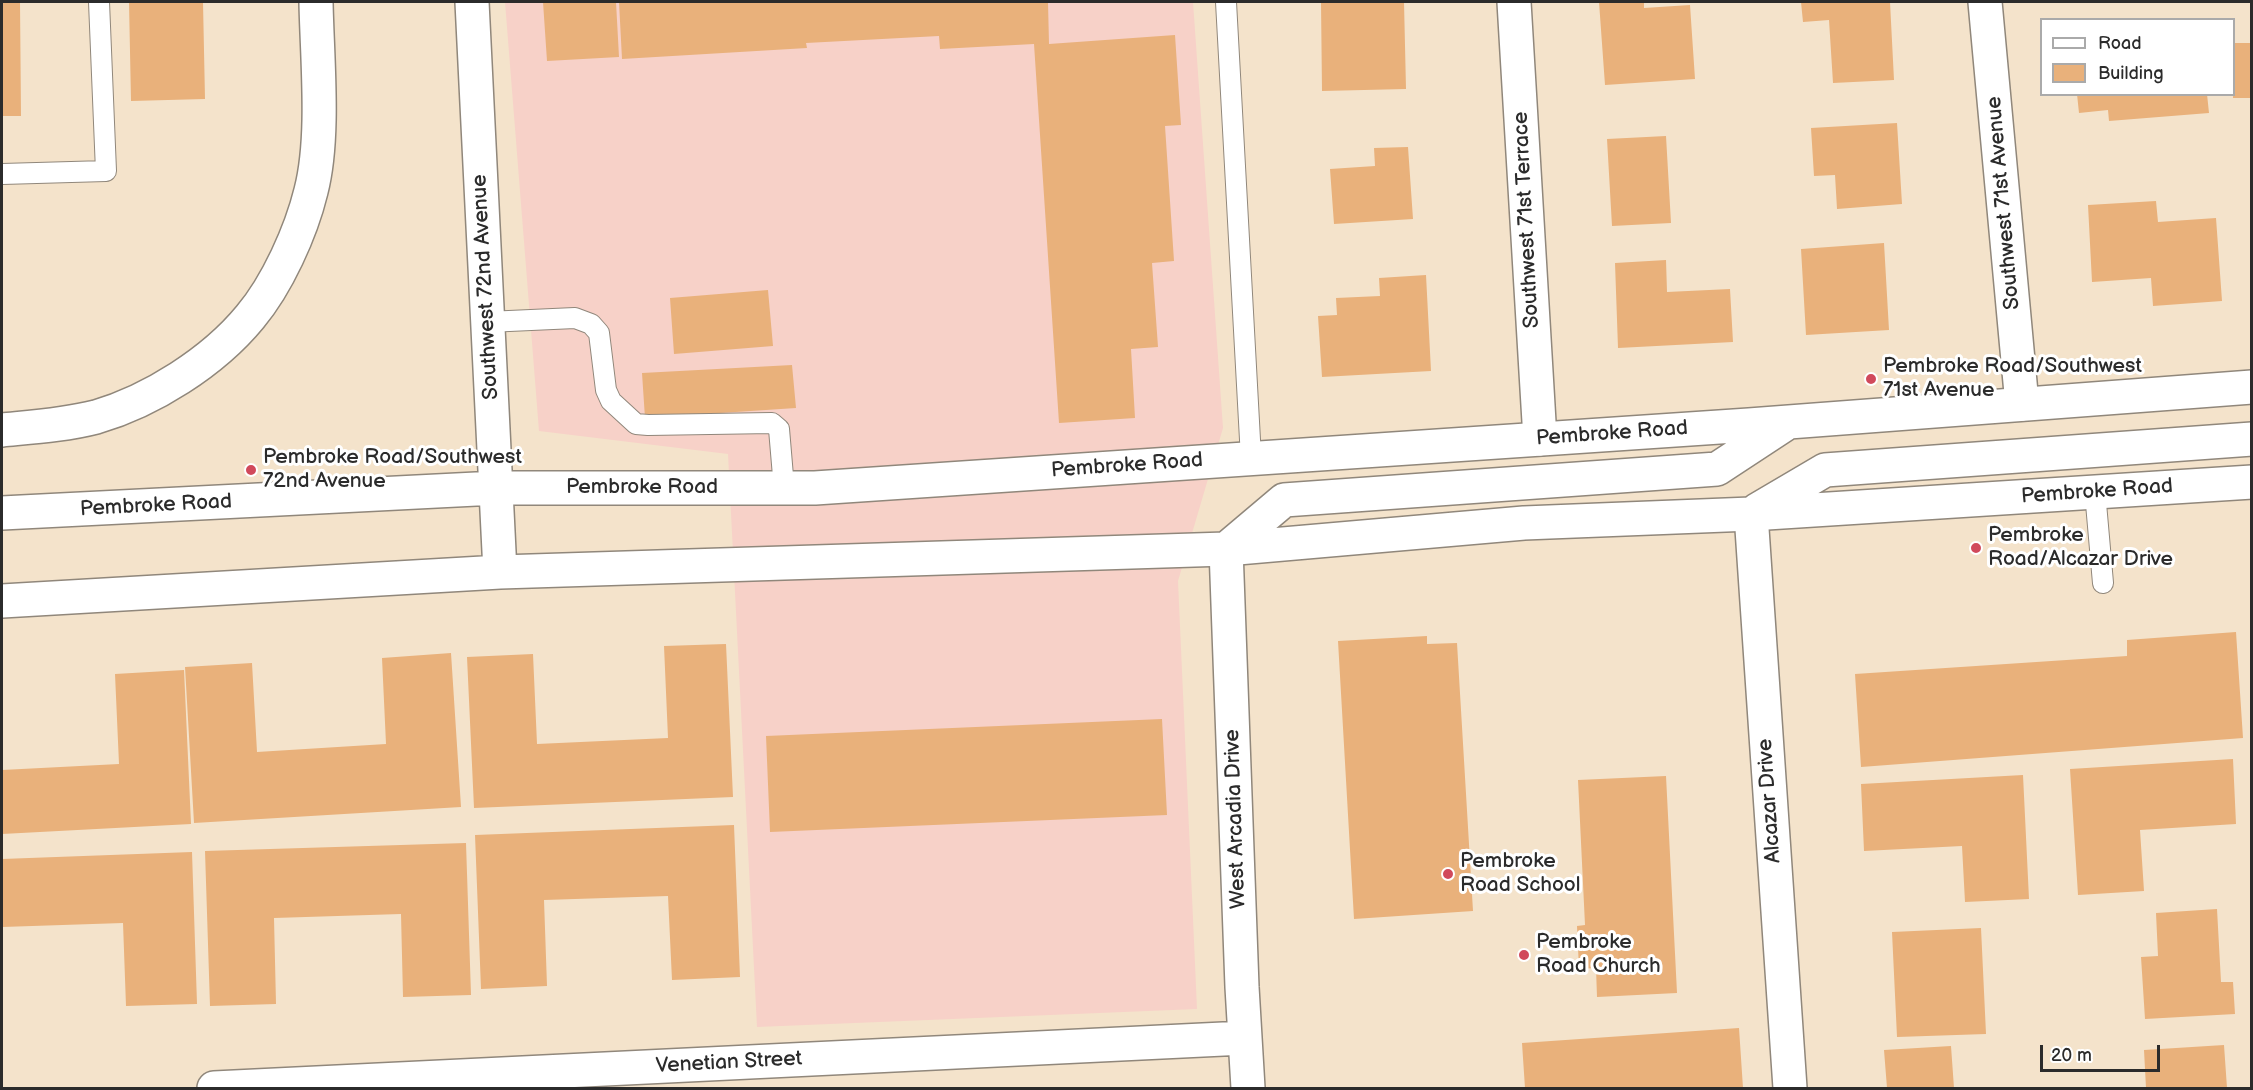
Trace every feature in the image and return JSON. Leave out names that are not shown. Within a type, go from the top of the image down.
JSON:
[{"type":"main road","points":[[2,430],[49,426],[96,417],[137,401],[177,381],[213,353],[250,317],[277,275],[296,234],[311,191],[317,147],[316,2]]},
{"type":"main road","name":"Southwest 72nd Avenue","points":[[472,2],[500,572]]},
{"type":"main road","name":"Southwest 71st Terrace","points":[[1514,2],[1540,439]]},
{"type":"main road","name":"Southwest 71st Avenue","points":[[1985,2],[2022,404]]},
{"type":"main road","name":"Pembroke Road","points":[[2,513],[496,488],[784,488],[885,483],[1788,422],[2252,387]]},
{"type":"main road","points":[[1226,549],[1284,500],[1717,469],[1788,422]]},
{"type":"main road","points":[[1750,514],[1825,470],[2252,439]]},
{"type":"main road","name":"Pembroke Road","points":[[2,601],[500,572],[1226,549],[1524,523],[1750,514],[2252,482]]},
{"type":"main road","name":"Alcazar Drive","points":[[1750,514],[1790,1089]]},
{"type":"main road","name":"West Arcadia Drive","points":[[1226,549],[1244,1038],[1248,1089]]},
{"type":"main road","name":"Venetian Street","points":[[214,1089],[1244,1038]]},
{"type":"lane","points":[[2,174],[106,171],[99,2]]},
{"type":"lane","points":[[1226,2],[1251,458]]},
{"type":"lane","points":[[488,322],[575,318],[591,324],[599,333],[606,390],[611,401],[636,424],[772,423],[779,429],[784,488]]},
{"type":"lane","points":[[2095,492],[2103,584]]},
{"type":"shaded area","points":[[505,2],[1193,2],[1223,428],[1178,581],[1197,1009],[757,1027],[728,454],[539,431]]},
{"type":"building","points":[[2,2],[20,2],[21,116],[2,116]]},
{"type":"building","points":[[129,2],[203,2],[205,99],[131,101]]},
{"type":"building","points":[[543,2],[616,2],[619,57],[547,61]]},
{"type":"building","points":[[619,2],[1048,2],[1049,44],[1175,35],[1181,125],[1165,126],[1174,261],[1152,263],[1158,347],[1131,349],[1135,418],[1059,423],[1034,44],[940,49],[939,36],[806,43],[807,48],[622,59]]},
{"type":"building","points":[[1321,2],[1404,2],[1406,89],[1322,91]]},
{"type":"building","points":[[1599,2],[1644,2],[1644,8],[1690,5],[1695,79],[1605,85]]},
{"type":"building","points":[[1801,2],[1890,2],[1894,80],[1833,83],[1829,20],[1803,22]]},
{"type":"building","points":[[2235,43],[2252,43],[2252,98],[2233,98],[2235,96]]},
{"type":"building","points":[[2077,96],[2207,96],[2209,113],[2109,121],[2108,110],[2079,113]]},
{"type":"building","points":[[1897,123],[1902,204],[1837,209],[1835,175],[1814,176],[1811,128]]},
{"type":"building","points":[[1666,136],[1671,223],[1612,226],[1607,139]]},
{"type":"building","points":[[1408,147],[1413,219],[1334,224],[1330,169],[1375,166],[1374,148]]},
{"type":"building","points":[[2156,201],[2158,222],[2216,218],[2222,301],[2153,306],[2151,278],[2092,282],[2088,205]]},
{"type":"building","points":[[1884,243],[1889,330],[1806,335],[1801,249]]},
{"type":"building","points":[[1666,260],[1667,292],[1730,289],[1733,342],[1618,348],[1615,263]]},
{"type":"building","points":[[1426,275],[1431,371],[1322,377],[1318,316],[1337,315],[1336,298],[1380,296],[1379,278]]},
{"type":"building","points":[[768,290],[773,346],[674,354],[670,298]]},
{"type":"building","points":[[792,365],[796,408],[645,418],[642,373]]},
{"type":"building","points":[[2236,632],[2243,738],[1861,767],[1855,674],[2127,656],[2127,640]]},
{"type":"building","points":[[1427,636],[1427,644],[1457,643],[1473,911],[1354,919],[1338,641]]},
{"type":"building","points":[[726,644],[733,797],[474,808],[467,657],[533,654],[537,744],[668,738],[664,646]]},
{"type":"building","points":[[451,653],[461,807],[194,823],[185,667],[252,663],[257,752],[386,744],[382,658]]},
{"type":"building","points":[[184,670],[191,824],[2,834],[2,770],[119,764],[115,674]]},
{"type":"building","points":[[1162,719],[1167,815],[770,832],[766,736]]},
{"type":"building","points":[[2233,759],[2236,824],[2140,830],[2144,891],[2078,895],[2070,769]]},
{"type":"building","points":[[2023,775],[2029,899],[1965,902],[1962,846],[1864,851],[1861,784]]},
{"type":"building","points":[[1666,776],[1677,993],[1597,997],[1596,968],[1579,969],[1577,926],[1585,925],[1578,780]]},
{"type":"building","points":[[734,825],[740,977],[672,980],[668,896],[544,900],[547,986],[481,989],[475,835]]},
{"type":"building","points":[[466,843],[471,995],[403,997],[401,914],[274,918],[276,1004],[210,1006],[205,851]]},
{"type":"building","points":[[192,852],[197,1004],[126,1006],[123,923],[2,927],[2,859]]},
{"type":"building","points":[[2217,909],[2221,982],[2233,982],[2235,1014],[2145,1019],[2141,957],[2158,956],[2156,913]]},
{"type":"building","points":[[1981,928],[1986,1034],[1897,1037],[1892,932]]},
{"type":"building","points":[[1739,1028],[1743,1088],[1525,1088],[1522,1043]]},
{"type":"building","points":[[2224,1045],[2227,1088],[2146,1088],[2144,1050]]},
{"type":"building","points":[[1951,1046],[1954,1088],[1887,1088],[1884,1050]]},
{"type":"place","name":"Pembroke Road/Southwest 71st Avenue","points":[[1871,379]]},
{"type":"place","name":"Pembroke Road/Southwest 72nd Avenue","points":[[251,470]]},
{"type":"place","name":"Pembroke Road/Alcazar Drive","points":[[1976,548]]},
{"type":"place","name":"Pembroke Road School","points":[[1448,874]]},
{"type":"place","name":"Pembroke Road Church","points":[[1524,955]]}]
